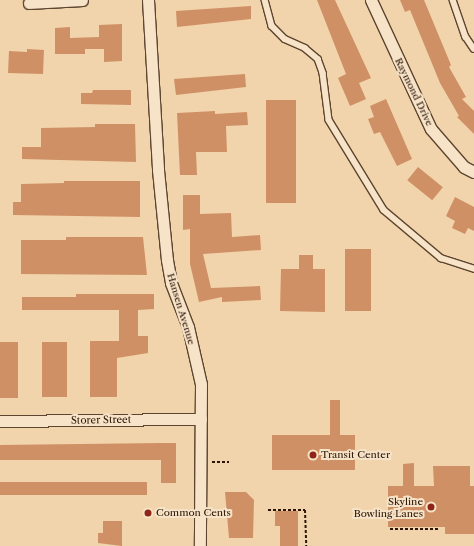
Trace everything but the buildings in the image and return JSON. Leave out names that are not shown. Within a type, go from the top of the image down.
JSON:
[{"type":"street","points":[[29,3],[82,0]]},
{"type":"street","name":"Hansen Avenue","points":[[148,0],[158,170],[167,260],[171,284],[188,327],[201,384],[200,546]]},
{"type":"street","name":"Raymond Drive","points":[[371,0],[431,129],[464,166],[474,172]]},
{"type":"street","name":"Storer Street","points":[[1,421],[201,419]]},
{"type":"lane","points":[[266,0],[272,26],[284,39],[305,48],[318,59],[323,73],[329,120],[384,210],[441,258],[474,269]]},
{"type":"lane","points":[[453,0],[466,36],[474,49]]},
{"type":"path","points":[[212,462],[229,462]]},
{"type":"path","points":[[268,510],[306,510],[306,546]]},
{"type":"path","points":[[390,529],[440,529]]},
{"type":"place","name":"Transit Center","points":[[313,455]]},
{"type":"place","name":"Skyline Bowling Lanes","points":[[431,507]]},
{"type":"place","name":"Common Cents","points":[[148,513]]}]
